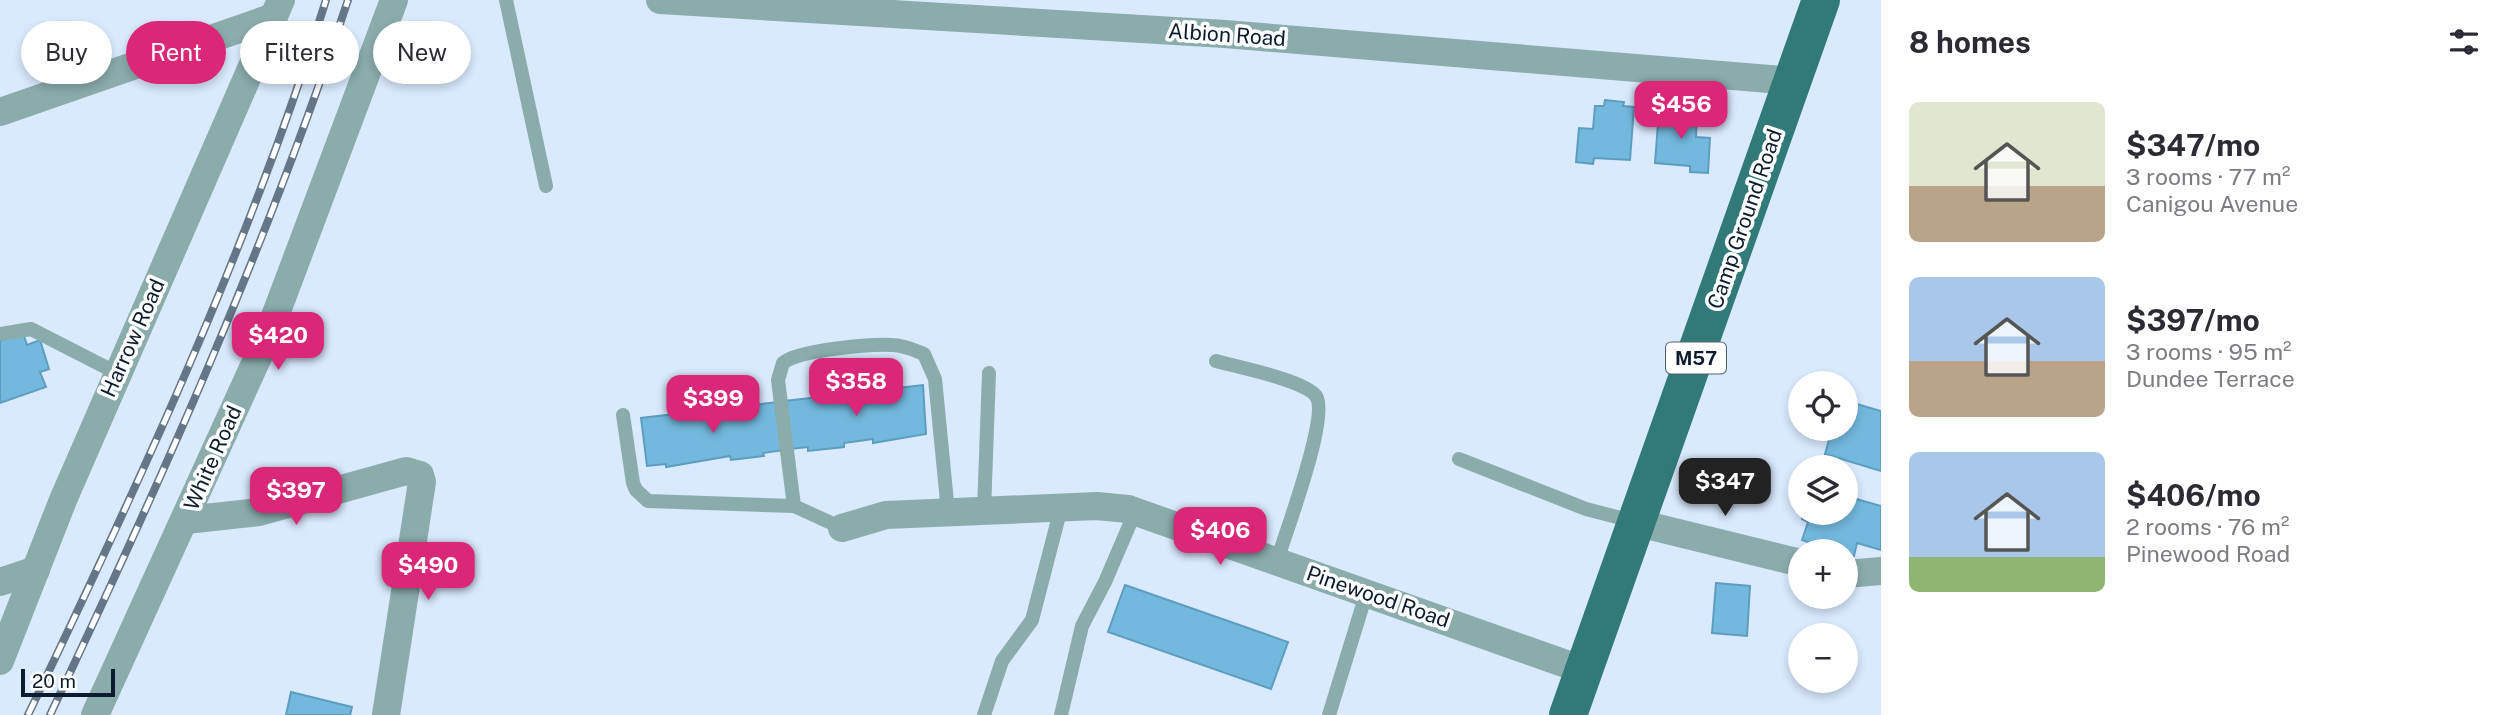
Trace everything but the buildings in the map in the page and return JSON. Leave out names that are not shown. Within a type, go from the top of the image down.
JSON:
[{"type":"main road","name":"Camp Ground Road","points":[[1568,715],[1821,0]]},
{"type":"street","name":"White Road","points":[[95,715],[268,335],[394,0]]},
{"type":"street","name":"Albion Road","points":[[660,0],[879,6],[1794,81]]},
{"type":"street","points":[[0,111],[277,9]]},
{"type":"street","name":"Harrow Road","points":[[0,661],[62,500],[277,9]]},
{"type":"street","points":[[186,520],[259,512],[406,471],[416,472],[422,482],[386,715]]},
{"type":"street","name":"Pinewood Road","points":[[842,528],[874,517],[1113,507],[1135,512],[1367,591],[1583,670]]},
{"type":"street","points":[[1637,523],[1788,561]]},
{"type":"street","points":[[0,582],[36,570]]},
{"type":"street","points":[[1858,573],[1881,571]]},
{"type":"lane","points":[[506,0],[546,186]]},
{"type":"lane","points":[[0,334],[31,330],[117,373]]},
{"type":"lane","points":[[794,506],[778,380],[783,363],[798,355],[891,345],[924,355],[931,365],[948,512]]},
{"type":"lane","points":[[1216,361],[1301,386],[1316,396],[1320,406],[1318,429],[1277,561]]},
{"type":"lane","points":[[984,511],[989,373]]},
{"type":"lane","points":[[623,415],[633,482],[636,490],[648,501],[794,506],[842,528]]},
{"type":"lane","points":[[1459,459],[1586,509],[1637,523]]},
{"type":"lane","points":[[984,715],[1002,660],[1032,620],[1061,508]]},
{"type":"lane","points":[[1061,715],[1082,626],[1109,574],[1135,512]]},
{"type":"lane","points":[[1329,715],[1367,591]]},
{"type":"railway","points":[[28,715],[151,452],[228,273],[296,92],[326,0]]},
{"type":"railway","points":[[50,715],[172,451],[210,362],[283,183],[348,0]]}]
